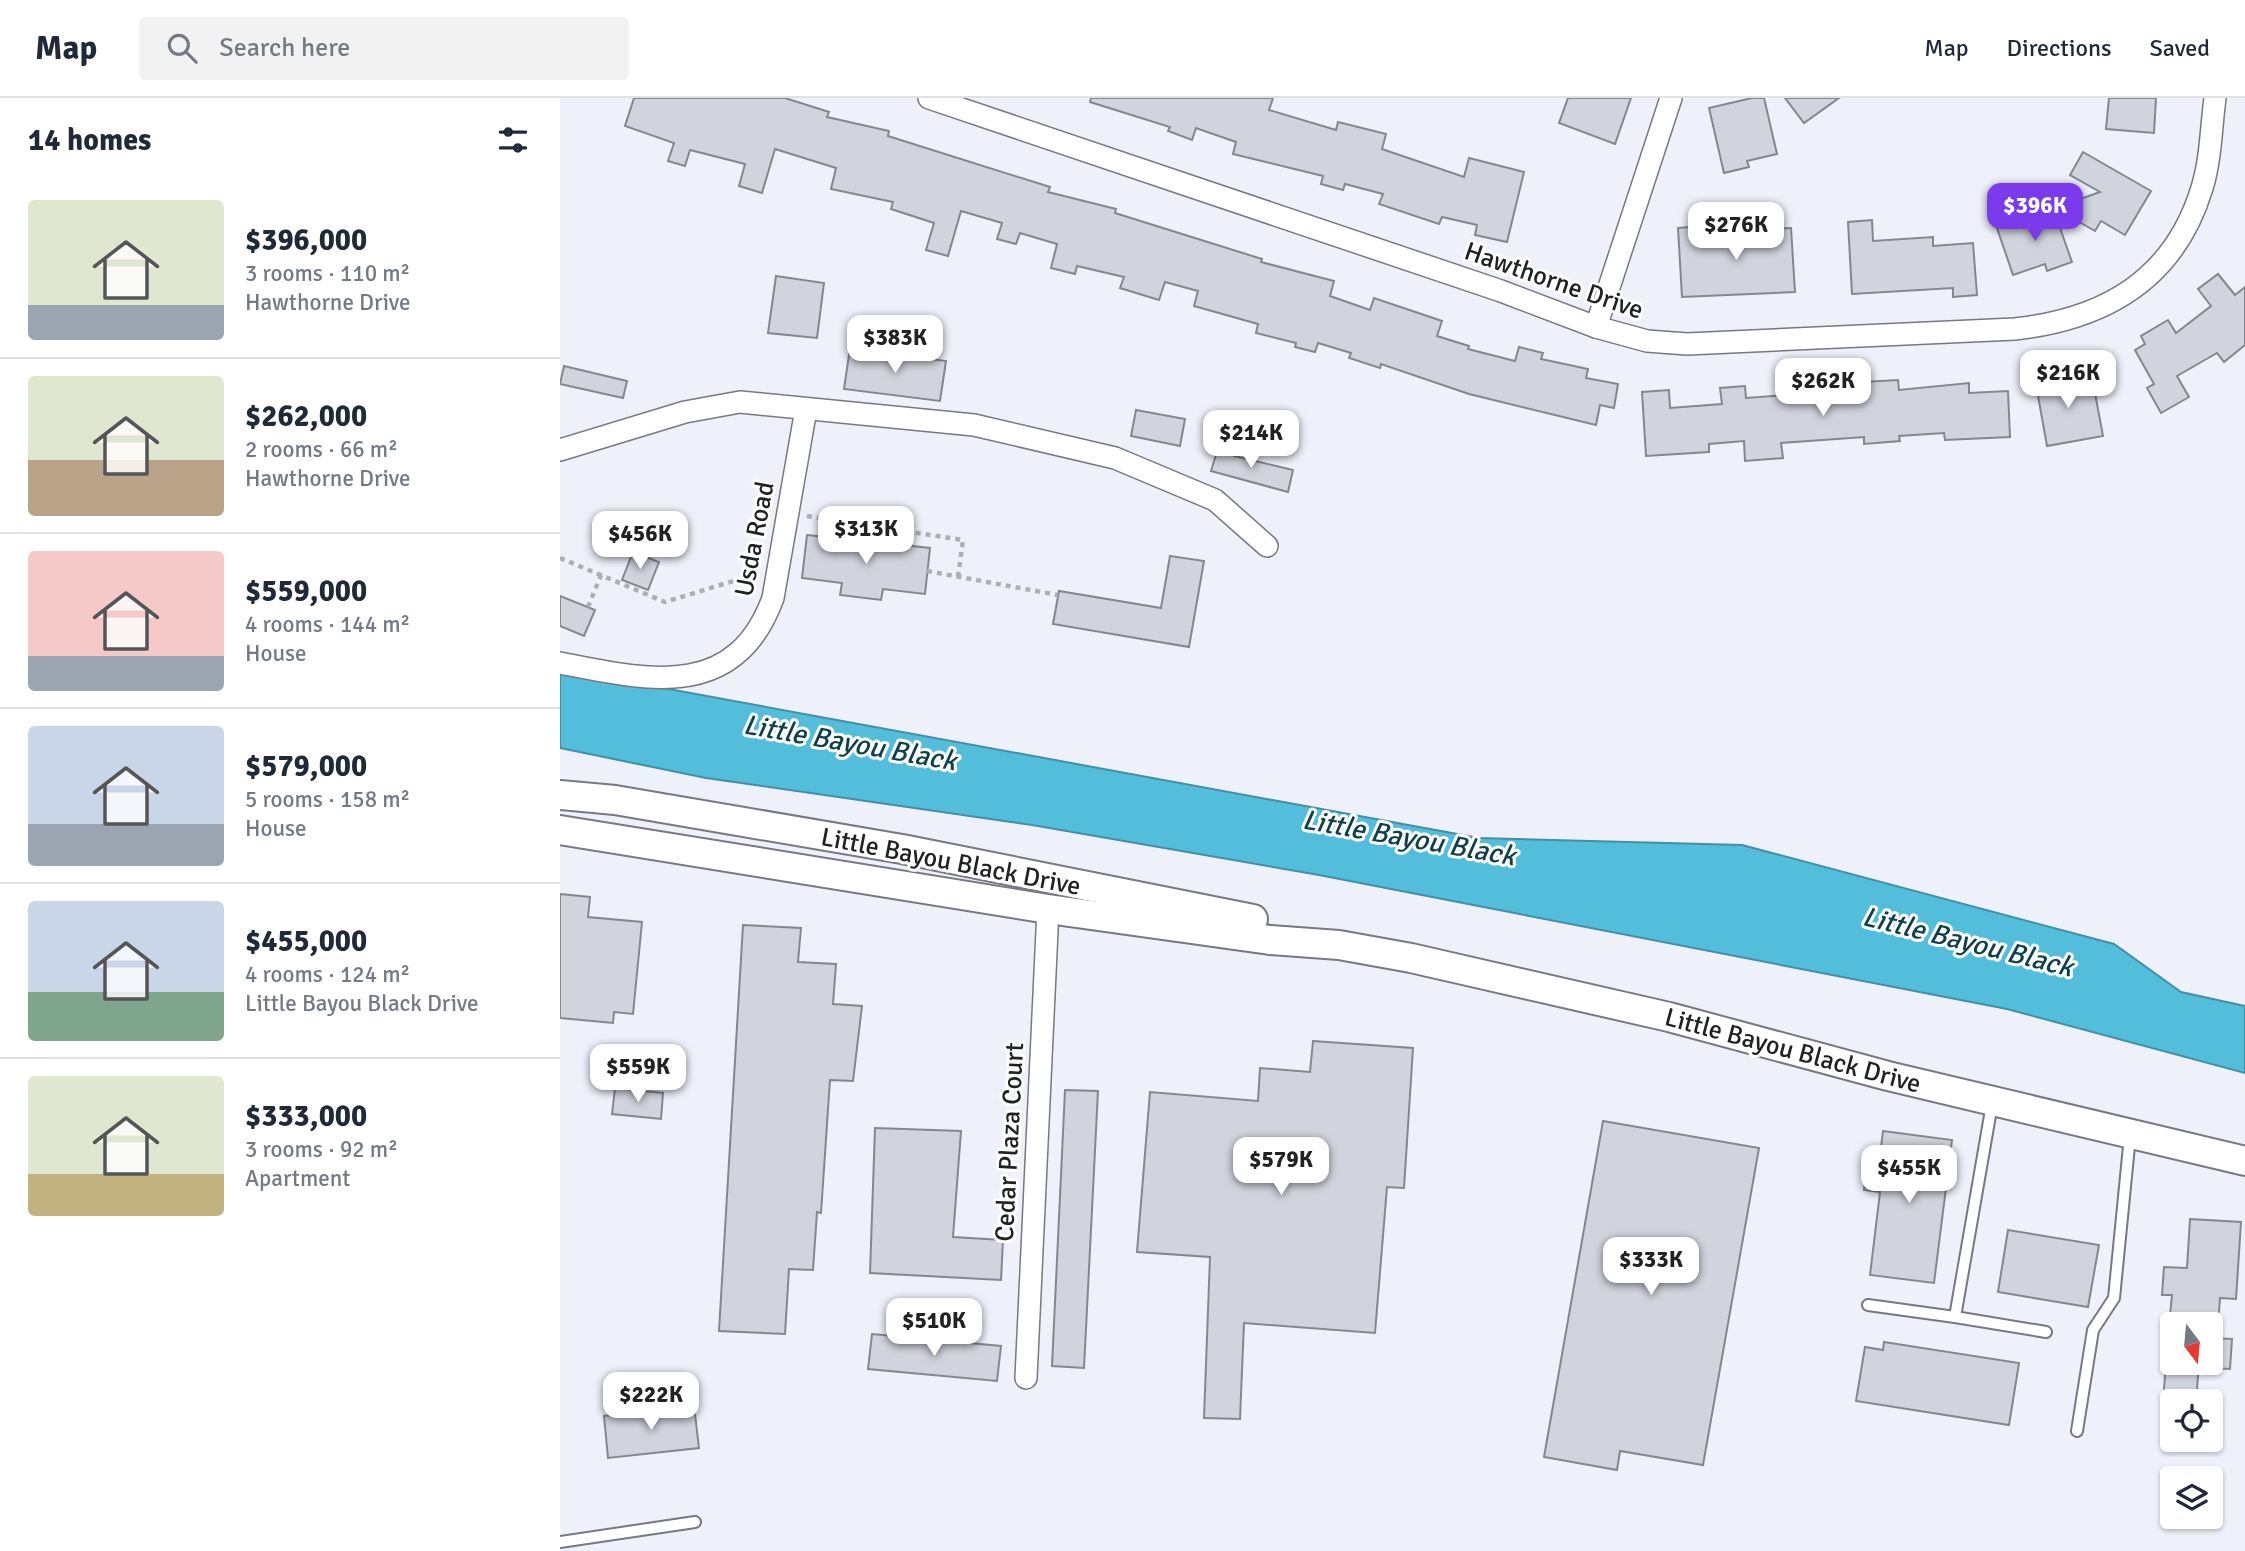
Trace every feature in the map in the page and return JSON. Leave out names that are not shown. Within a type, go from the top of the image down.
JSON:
[{"type":"main road","name":"Little Bayou Black Drive","points":[[560,795],[615,800],[902,849],[1282,925],[1339,945]]},
{"type":"main road","name":"Little Bayou Black Drive","points":[[560,830],[1048,909],[1270,940],[1339,945],[1411,958],[1669,1017],[1992,1101],[2245,1161]]},
{"type":"street","name":"Hawthorne Drive","points":[[929,98],[1501,291],[1596,327],[1647,341],[1688,344],[2015,329],[2074,320],[2108,304],[2139,284],[2168,255],[2182,234],[2202,187],[2215,98]]},
{"type":"street","points":[[1596,327],[1671,98]]},
{"type":"street","points":[[560,450],[685,412],[740,402],[974,425],[1115,458],[1215,500],[1268,546]]},
{"type":"street","name":"Usda Road","points":[[560,663],[662,678],[695,676],[727,663],[752,640],[765,621],[780,566],[806,408]]},
{"type":"street","name":"Cedar Plaza Court","points":[[1026,1378],[1048,909]]},
{"type":"lane","points":[[1955,1317],[1992,1101]]},
{"type":"lane","points":[[2077,1432],[2093,1330],[2114,1298],[2130,1134]]},
{"type":"lane","points":[[1868,1305],[2046,1332]]},
{"type":"lane","points":[[560,1542],[695,1522]]},
{"type":"path","points":[[789,513],[964,540],[958,577]]},
{"type":"path","points":[[560,558],[665,602],[780,566]]},
{"type":"path","points":[[927,571],[1058,595]]},
{"type":"path","points":[[588,607],[601,575]]},
{"type":"water","name":"Little Bayou Black","points":[[560,669],[1479,838],[1742,845],[2114,944],[2181,992],[2245,1006],[2245,1073],[2007,1009],[1319,875],[1032,825],[706,778],[560,748]]},
{"type":"building","points":[[634,98],[785,98],[829,112],[827,117],[889,131],[888,136],[1050,187],[1048,192],[1116,209],[1115,213],[1262,259],[1261,262],[1334,281],[1330,296],[1370,310],[1374,298],[1442,321],[1437,336],[1469,346],[1468,349],[1515,361],[1519,347],[1543,353],[1541,359],[1588,369],[1586,378],[1618,384],[1614,408],[1600,405],[1596,425],[1469,394],[1381,364],[1380,368],[1349,358],[1351,353],[1318,343],[1315,352],[1295,347],[1296,343],[1256,333],[1258,324],[1194,306],[1198,291],[1165,282],[1159,300],[1120,288],[1124,277],[1077,266],[1075,274],[1051,268],[1057,244],[1020,233],[1016,244],[997,239],[1002,223],[961,211],[948,256],[926,250],[934,223],[891,209],[893,202],[831,189],[836,168],[775,149],[762,193],[739,186],[745,164],[690,150],[685,166],[668,161],[674,143],[625,126]]},
{"type":"building","points":[[1091,98],[1273,98],[1269,110],[1336,130],[1338,122],[1386,134],[1382,149],[1464,177],[1469,158],[1524,172],[1507,242],[1475,235],[1477,225],[1442,217],[1439,224],[1379,204],[1383,194],[1345,184],[1343,190],[1321,184],[1323,176],[1233,154],[1236,142],[1196,128],[1192,140],[1168,131],[1170,127],[1090,102]]},
{"type":"building","points":[[1568,98],[1631,98],[1615,144],[1559,123]]},
{"type":"building","points":[[1752,98],[1764,98],[1777,154],[1747,161],[1749,167],[1724,173],[1709,108]]},
{"type":"building","points":[[1785,98],[1839,98],[1804,123]]},
{"type":"building","points":[[2109,98],[2156,98],[2154,133],[2106,129]]},
{"type":"building","points":[[2083,152],[2151,191],[2125,235],[2101,221],[2095,231],[2055,208],[2100,192],[2070,175]]},
{"type":"building","points":[[2053,208],[2072,262],[2047,271],[2045,264],[2013,275],[1997,228]]},
{"type":"building","points":[[1872,220],[1873,241],[1933,237],[1933,246],[1973,243],[1977,295],[1953,297],[1953,288],[1852,294],[1848,222]]},
{"type":"building","points":[[1705,226],[1705,232],[1791,228],[1795,292],[1682,297],[1678,228]]},
{"type":"building","points":[[2218,274],[2235,295],[2245,287],[2245,345],[2224,362],[2217,353],[2177,376],[2189,397],[2161,413],[2147,388],[2154,384],[2135,350],[2145,344],[2141,336],[2168,320],[2176,333],[2211,306],[2198,289]]},
{"type":"building","points":[[776,276],[824,283],[817,338],[768,333]]},
{"type":"building","points":[[850,348],[946,361],[940,401],[844,389]]},
{"type":"building","points":[[564,366],[627,381],[623,398],[560,384]]},
{"type":"building","points":[[2059,375],[2060,383],[2092,377],[2103,436],[2047,446],[2035,379]]},
{"type":"building","points":[[1898,380],[1899,390],[1969,383],[1969,393],[2008,391],[2010,437],[1945,440],[1944,433],[1899,436],[1900,441],[1864,444],[1864,437],[1781,443],[1783,458],[1745,461],[1744,441],[1709,444],[1709,452],[1646,456],[1642,392],[1669,390],[1670,408],[1722,404],[1720,388],[1745,386],[1746,398],[1826,392],[1826,384]]},
{"type":"building","points":[[1136,410],[1185,419],[1180,446],[1131,436]]},
{"type":"building","points":[[1219,445],[1236,450],[1234,456],[1293,470],[1288,492],[1211,471]]},
{"type":"building","points":[[807,535],[930,548],[925,594],[883,589],[881,600],[840,595],[842,583],[802,578]]},
{"type":"building","points":[[633,552],[659,562],[648,590],[622,580]]},
{"type":"building","points":[[1170,556],[1204,561],[1189,647],[1053,624],[1059,591],[1161,608]]},
{"type":"building","points":[[560,596],[595,610],[584,636],[560,626]]},
{"type":"building","points":[[560,894],[590,897],[588,917],[642,922],[633,1014],[614,1012],[613,1023],[560,1018]]},
{"type":"building","points":[[743,925],[801,928],[798,962],[836,964],[833,1004],[862,1006],[853,1081],[830,1080],[821,1213],[817,1212],[813,1270],[789,1269],[785,1334],[719,1331]]},
{"type":"building","points":[[1313,1041],[1413,1048],[1404,1188],[1387,1187],[1375,1333],[1244,1323],[1240,1419],[1204,1418],[1210,1257],[1137,1252],[1150,1092],[1258,1101],[1260,1068],[1310,1072]]},
{"type":"building","points":[[615,1088],[663,1093],[661,1119],[612,1114]]},
{"type":"building","points":[[1065,1090],[1098,1091],[1084,1368],[1052,1366]]},
{"type":"building","points":[[1603,1121],[1759,1148],[1703,1465],[1620,1451],[1617,1470],[1544,1457]]},
{"type":"building","points":[[875,1128],[961,1131],[953,1237],[1003,1240],[1001,1280],[870,1273]]},
{"type":"building","points":[[1883,1131],[1952,1140],[1934,1283],[1870,1275],[1880,1192],[1864,1190],[1866,1170],[1878,1172]]},
{"type":"building","points":[[2190,1219],[2241,1222],[2236,1299],[2220,1298],[2219,1312],[2170,1312],[2172,1295],[2162,1295],[2164,1267],[2187,1268]]},
{"type":"building","points":[[2008,1230],[2099,1245],[2088,1307],[1998,1292]]},
{"type":"building","points":[[872,1334],[1001,1346],[997,1381],[868,1369]]},
{"type":"building","points":[[2223,1339],[2232,1339],[2230,1369],[2223,1369]]},
{"type":"building","points":[[1884,1342],[2019,1363],[2009,1425],[1856,1401],[1865,1347],[1883,1350]]},
{"type":"building","points":[[2165,1376],[2198,1376],[2197,1389],[2164,1389]]},
{"type":"building","points":[[694,1406],[699,1448],[608,1458],[604,1416]]}]
